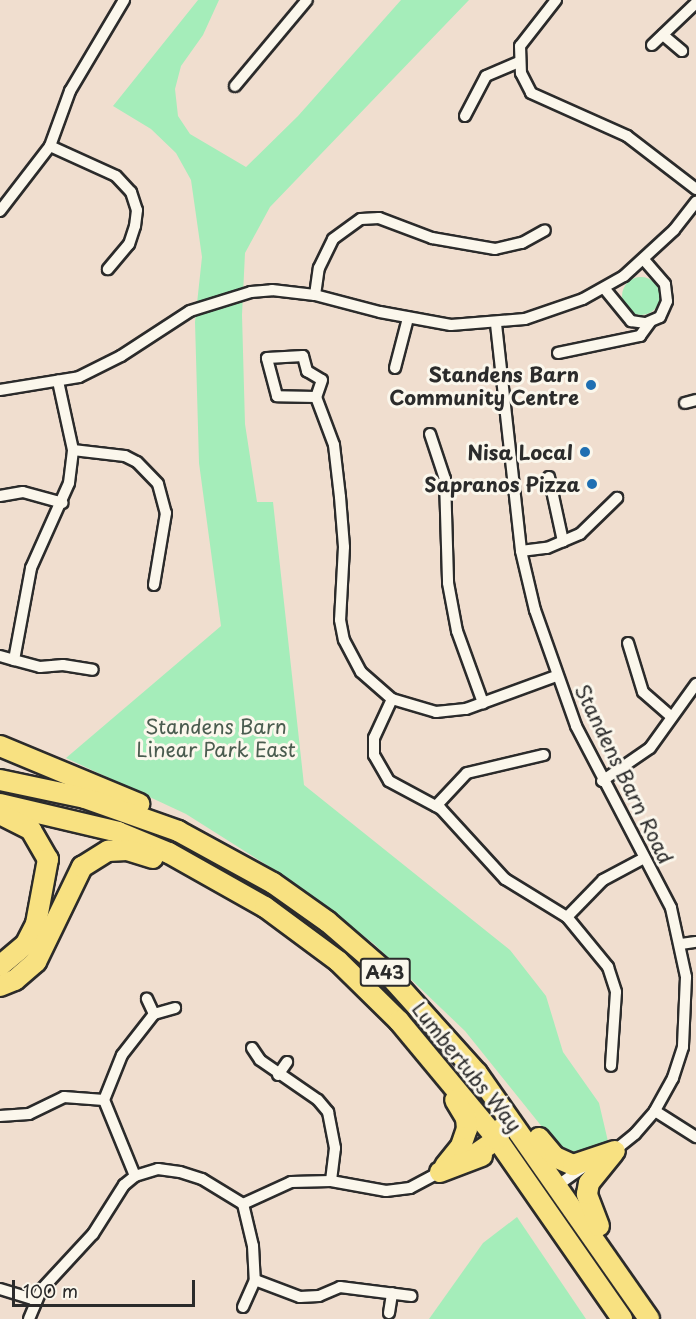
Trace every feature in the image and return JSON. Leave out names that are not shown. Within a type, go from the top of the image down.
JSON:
[{"type":"highway","points":[[0,746],[162,816],[222,853]]},
{"type":"highway","name":"Lumbertubs Way","points":[[0,780],[85,798],[136,814],[222,853],[328,922],[387,973],[446,1037],[558,1185],[641,1315]]},
{"type":"highway","name":"Lumbertubs Way","points":[[0,804],[118,832],[213,875],[297,928],[338,961],[436,1063],[497,1139],[577,1251],[622,1319]]},
{"type":"highway","points":[[0,814],[32,830],[48,860],[36,924],[26,944],[0,966]]},
{"type":"highway","points":[[0,986],[15,980],[36,962],[52,935],[74,877],[91,860],[108,852],[127,850],[184,872],[213,875]]},
{"type":"highway","points":[[387,973],[405,1006],[496,1115],[502,1126],[497,1139],[470,1158],[440,1172]]},
{"type":"highway","points":[[446,1037],[487,1070],[555,1157],[573,1165],[615,1151]]},
{"type":"highway","points":[[436,1063],[462,1110],[467,1129],[461,1146],[440,1172]]},
{"type":"highway","points":[[615,1151],[590,1183],[588,1206],[628,1269],[641,1315]]},
{"type":"highway","points":[[470,1158],[495,1158],[543,1219],[577,1251]]},
{"type":"street","points":[[0,211],[50,146],[70,92],[124,0]]},
{"type":"street","points":[[234,86],[307,0]]},
{"type":"street","points":[[556,0],[526,34],[520,46],[519,62],[531,93],[627,136],[696,189]]},
{"type":"street","points":[[652,45],[696,3]]},
{"type":"street","points":[[663,34],[682,51]]},
{"type":"street","points":[[465,116],[486,76],[519,62]]},
{"type":"street","points":[[50,146],[116,176],[131,192],[137,210],[135,226],[129,244],[108,269]]},
{"type":"street","points":[[0,390],[58,381],[100,368],[209,303],[272,290],[315,295],[408,318],[451,325],[496,324],[554,311],[604,288],[644,260],[696,202]]},
{"type":"street","points":[[315,295],[319,268],[333,238],[361,219],[379,218],[432,238],[495,249],[522,243],[545,230]]},
{"type":"street","points":[[558,353],[640,336],[650,322],[663,313],[667,293],[660,277],[644,260]]},
{"type":"street","points":[[604,288],[627,319],[650,322]]},
{"type":"street","points":[[394,368],[408,318]]},
{"type":"street","name":"Standens Barn Road","points":[[496,324],[521,551],[556,676],[602,781],[670,908],[681,944],[688,1011],[683,1047],[673,1078],[655,1110],[615,1151],[558,1185]]},
{"type":"street","points":[[316,397],[277,396],[267,358],[303,356],[308,371],[322,380],[316,397],[334,445],[344,548],[340,620],[344,640],[361,672],[392,699],[436,712],[483,703],[556,676]]},
{"type":"street","points":[[14,660],[31,568],[63,502],[73,450],[58,381]]},
{"type":"street","points":[[430,434],[445,479],[452,602],[483,703]]},
{"type":"street","points":[[73,450],[125,456],[137,462],[158,484],[166,513],[154,585]]},
{"type":"street","points":[[549,477],[563,541]]},
{"type":"street","points":[[0,496],[23,492],[63,502]]},
{"type":"street","points":[[521,551],[538,550],[563,541],[594,524],[617,498]]},
{"type":"street","points":[[628,644],[643,692],[672,717]]},
{"type":"street","points":[[0,656],[40,667],[93,670]]},
{"type":"street","points":[[602,781],[641,757],[696,684]]},
{"type":"street","points":[[392,699],[374,738],[374,755],[389,782],[436,806],[505,879],[567,917],[608,966],[616,992],[611,1066]]},
{"type":"street","points":[[436,806],[467,773],[543,755]]},
{"type":"street","points":[[567,917],[603,880],[644,858]]},
{"type":"street","points":[[681,944],[696,942]]},
{"type":"street","points":[[147,999],[154,1014]]},
{"type":"street","points":[[135,1176],[104,1100],[122,1054],[154,1014],[175,1008]]},
{"type":"street","points":[[252,1048],[278,1075],[318,1100],[328,1112],[335,1148],[331,1181]]},
{"type":"street","points":[[278,1075],[287,1062]]},
{"type":"street","points":[[0,1116],[29,1114],[64,1097],[104,1100]]},
{"type":"street","points":[[655,1110],[696,1137]]},
{"type":"street","points":[[28,1319],[36,1300],[54,1274],[93,1234],[124,1185],[135,1176],[158,1169],[180,1172],[202,1179],[243,1204],[253,1246],[255,1280],[243,1307]]},
{"type":"street","points":[[243,1204],[291,1182],[331,1181],[386,1191],[410,1188],[440,1172]]},
{"type":"street","points":[[255,1280],[300,1297],[319,1296],[340,1287],[411,1296]]},
{"type":"street","points":[[0,1289],[36,1300]]},
{"type":"street","points":[[389,1313],[392,1293]]},
{"type":"green space","name":"Standens Barn Linear Park East","points":[[198,0],[219,0],[203,35],[181,66],[175,89],[178,116],[190,134],[246,167],[298,116],[401,0],[469,0],[270,207],[245,253],[242,315],[245,424],[257,502],[273,502],[304,785],[510,950],[546,996],[563,1052],[599,1103],[610,1150],[587,1158],[555,1143],[465,1031],[374,944],[284,876],[186,814],[66,758],[221,626],[199,463],[195,322],[202,257],[191,180],[176,153],[151,129],[113,106]]},
{"type":"green space","points":[[641,277],[655,282],[660,296],[655,310],[641,315],[627,310],[622,296],[627,282]]},
{"type":"green space","points":[[517,1217],[586,1319],[429,1319],[483,1243]]},
{"type":"place","name":"Standens Barn Community Centre","points":[[591,385]]},
{"type":"place","name":"Nisa Local","points":[[585,452]]},
{"type":"place","name":"Sapranos Pizza","points":[[592,484]]}]
